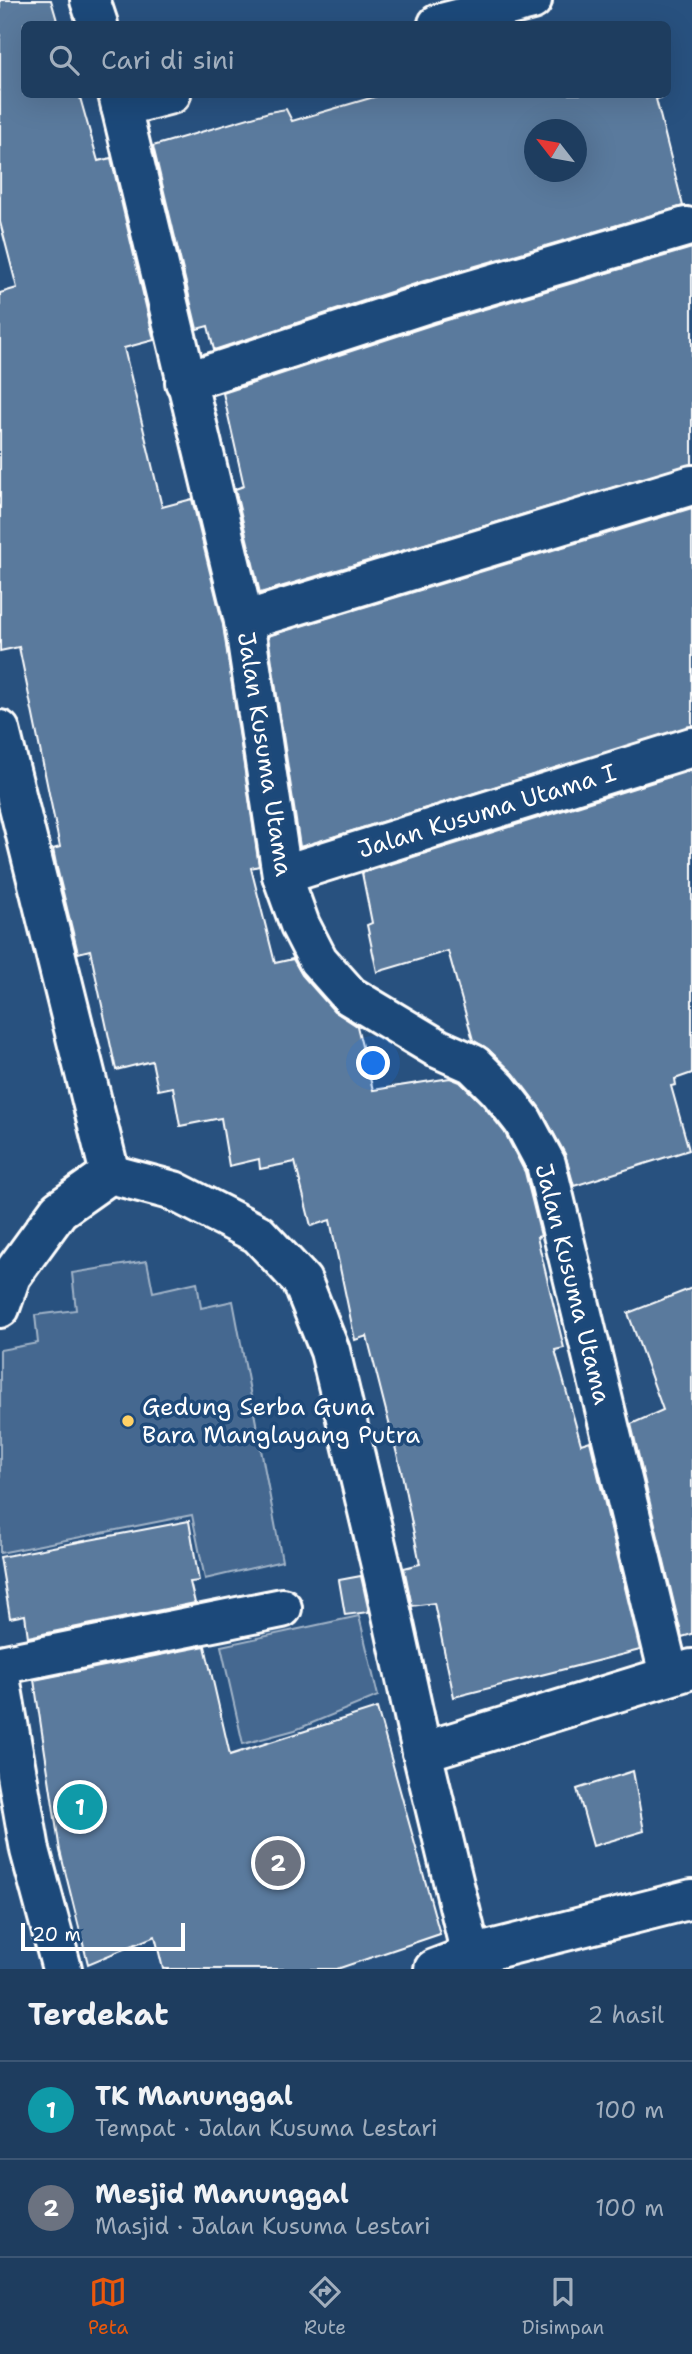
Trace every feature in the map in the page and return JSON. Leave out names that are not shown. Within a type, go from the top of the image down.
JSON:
[{"type":"street","points":[[90,0],[96,21]]},
{"type":"street","points":[[450,21],[532,0]]},
{"type":"street","points":[[120,101],[142,98]]},
{"type":"street","name":"Jalan Kusuma Utama","points":[[120,101],[244,621],[282,874],[308,943],[318,960],[350,996],[437,1048],[474,1064],[523,1121],[546,1164],[680,1672]]},
{"type":"street","points":[[185,382],[431,302],[686,227]]},
{"type":"street","points":[[244,621],[692,485]]},
{"type":"street","points":[[0,730],[110,1174]]},
{"type":"street","name":"Jalan Kusuma Utama I","points":[[282,874],[692,747]]},
{"type":"street","points":[[0,1308],[12,1276],[59,1210],[110,1174]]},
{"type":"street","points":[[110,1174],[174,1191],[258,1234],[302,1281],[330,1351],[471,1955]]},
{"type":"street","points":[[0,1665],[282,1608]]},
{"type":"street","points":[[422,1752],[680,1672]]},
{"type":"street","points":[[0,1677],[15,1854],[62,1969]]},
{"type":"street","points":[[434,1969],[471,1955],[692,1899]]},
{"type":"shaded area","name":"Gedung Serba Guna Bara Manglayang Putra","points":[[147,1261],[153,1292],[197,1282],[201,1308],[233,1301],[282,1561],[205,1579],[192,1515],[0,1553],[0,1350],[38,1343],[35,1315],[76,1310],[72,1273]]},
{"type":"shaded area","points":[[359,1616],[378,1696],[295,1730],[243,1744],[221,1646]]},
{"type":"building","points":[[0,0],[51,0],[57,21],[21,21],[21,98],[80,98],[98,161],[111,158],[154,340],[124,348],[162,507],[192,499],[223,625],[259,866],[251,868],[275,963],[293,959],[302,975],[334,1011],[357,1026],[373,1090],[450,1078],[460,1082],[482,1104],[505,1133],[525,1172],[541,1236],[537,1237],[564,1348],[555,1350],[581,1444],[590,1441],[640,1650],[454,1697],[434,1603],[412,1606],[404,1568],[420,1564],[402,1474],[367,1336],[355,1340],[330,1220],[311,1226],[295,1162],[260,1169],[259,1159],[229,1166],[221,1118],[180,1126],[173,1087],[158,1090],[152,1061],[116,1070],[90,950],[78,953],[56,864],[53,849],[60,847],[19,647],[0,651],[0,293],[17,288],[0,222]]},
{"type":"building","points":[[370,98],[660,98],[656,99],[683,206],[424,281],[214,350],[208,326],[197,329],[153,146],[286,109],[292,121]]},
{"type":"building","points":[[692,248],[692,464],[260,593],[235,489],[244,486],[223,393],[437,323]]},
{"type":"building","points":[[692,508],[692,726],[300,847],[268,636]]},
{"type":"building","points":[[692,770],[692,1073],[675,1079],[676,1085],[671,1086],[689,1150],[574,1186],[565,1154],[540,1108],[514,1074],[488,1049],[473,1040],[448,951],[377,972],[367,925],[372,923],[362,873]]},
{"type":"building","points":[[692,1288],[692,1634],[682,1637],[631,1424],[663,1410],[628,1313]]},
{"type":"building","points":[[189,1521],[199,1581],[190,1582],[195,1603],[28,1637],[25,1615],[10,1618],[0,1557]]},
{"type":"building","points":[[361,1576],[369,1612],[345,1615],[339,1580]]},
{"type":"building","points":[[205,1646],[230,1755],[377,1708],[440,1934],[337,1969],[163,1969],[155,1936],[88,1964],[60,1851],[34,1680]]},
{"type":"building","points":[[633,1771],[644,1831],[593,1846],[577,1789]]},
{"type":"place","name":"Gedung Serba Guna Bara Manglayang Putra","points":[[128,1421]]},
{"type":"place","name":"TK Manunggal","points":[[80,1807]]},
{"type":"place","name":"Mesjid Manunggal","points":[[278,1863]]}]
